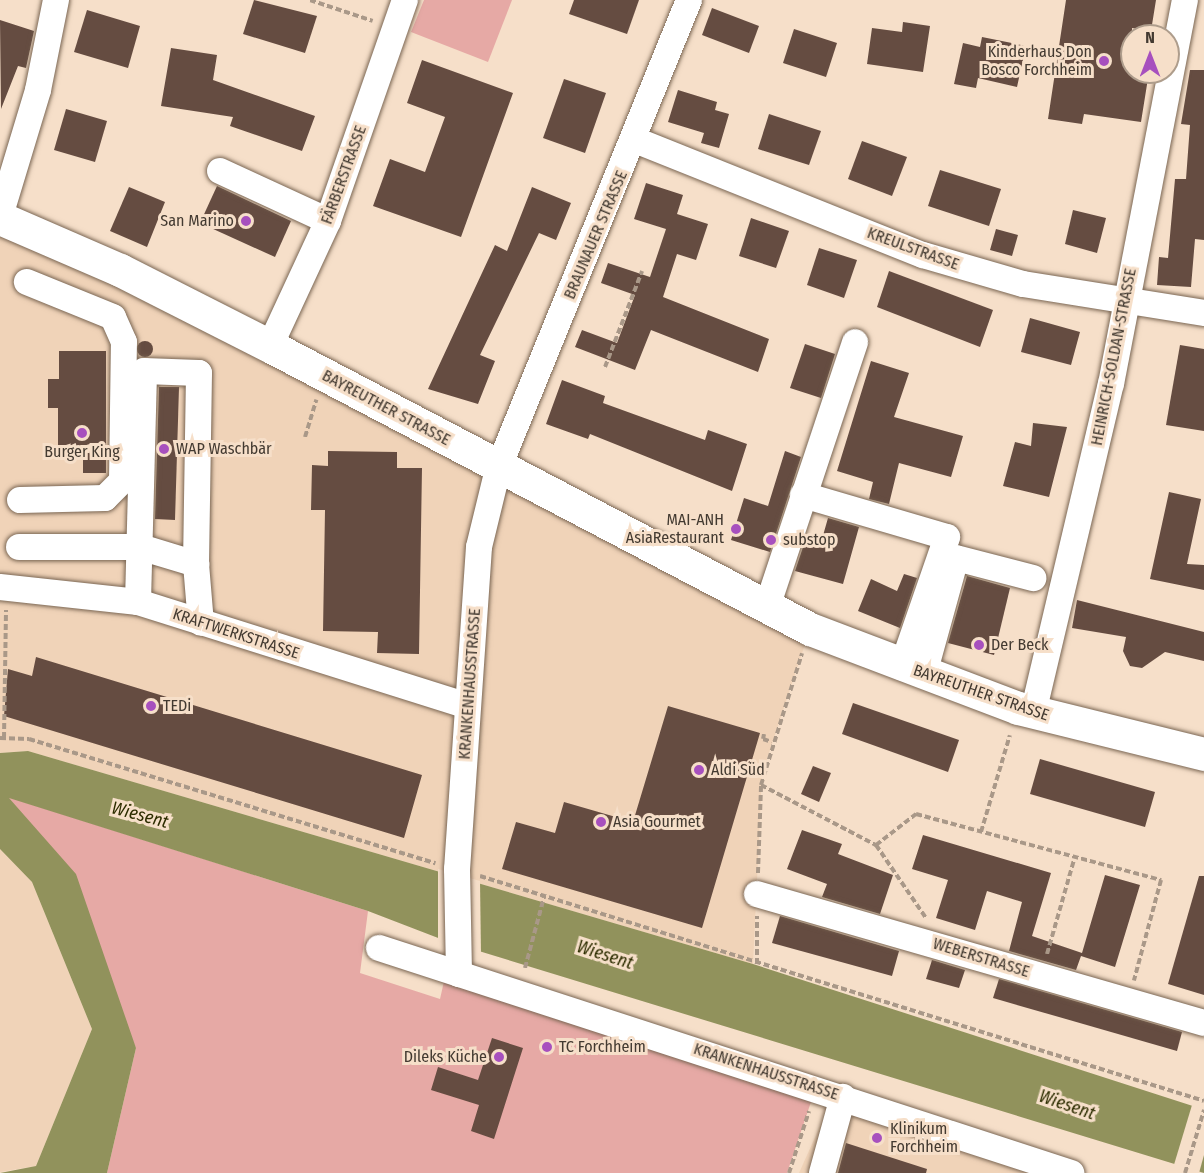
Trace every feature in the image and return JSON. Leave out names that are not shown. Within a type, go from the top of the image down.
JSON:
[{"type":"main road","name":"BAYREUTHER STRASSE","points":[[0,217],[120,270],[270,346],[498,468],[810,629],[913,670],[1026,710],[1204,754]]},
{"type":"street","points":[[0,217],[38,90],[56,0]]},
{"type":"street","name":"FÄRBERSTRASSE","points":[[270,346],[328,221],[405,0]]},
{"type":"street","name":"BRAUNAUER STRASSE","points":[[498,468],[635,140],[689,0]]},
{"type":"street","name":"HEINRICH-SOLDAN-STRASSE","points":[[1026,710],[1111,384],[1124,302],[1185,0]]},
{"type":"street","name":"KREULSTRASSE","points":[[635,140],[923,255],[1023,284],[1204,313]]},
{"type":"street","points":[[220,171],[328,221]]},
{"type":"street","points":[[20,500],[105,498],[122,481],[124,342],[113,317],[27,282]]},
{"type":"street","points":[[767,607],[855,342]]},
{"type":"street","points":[[138,602],[144,371],[199,373],[196,564],[201,623]]},
{"type":"street","name":"KRANKENHAUSSTRASSE","points":[[458,964],[458,872],[479,547],[498,468]]},
{"type":"street","points":[[804,495],[947,537],[913,670]]},
{"type":"street","points":[[18,547],[140,547],[196,564]]},
{"type":"street","points":[[913,670],[956,558],[1033,578]]},
{"type":"street","name":"KRAFTWERKSTRASSE","points":[[3,587],[138,602],[467,706]]},
{"type":"street","name":"WEBERSTRASSE","points":[[757,894],[945,946],[1204,1023]]},
{"type":"street","name":"KRANKENHAUSSTRASSE","points":[[379,948],[458,964],[813,1086],[1009,1163],[1071,1173]]},
{"type":"street","points":[[822,1173],[843,1097]]},
{"type":"path","points":[[310,0],[396,29]]},
{"type":"path","points":[[605,367],[642,271]]},
{"type":"path","points":[[304,437],[324,374]]},
{"type":"path","points":[[3,587],[2,738],[29,739],[1204,1101]]},
{"type":"path","points":[[757,964],[761,784],[772,742],[810,629]]},
{"type":"path","points":[[981,831],[1026,710]]},
{"type":"path","points":[[764,734],[763,740],[772,742]]},
{"type":"path","points":[[761,784],[876,845],[945,946]]},
{"type":"path","points":[[876,845],[916,814],[981,831],[1074,860],[1161,880],[1128,1002]]},
{"type":"path","points":[[1041,975],[1074,860]]},
{"type":"path","points":[[525,968],[544,897]]},
{"type":"path","points":[[789,1173],[813,1086]]},
{"type":"path","points":[[1185,1173],[1204,1110]]},
{"type":"shaded area","points":[[424,0],[512,0],[488,62],[411,32]]},
{"type":"shaded area","points":[[0,214],[810,629],[762,774],[753,964],[28,751],[0,753]]},
{"type":"shaded area","points":[[8,797],[368,911],[360,973],[440,999],[445,977],[813,1096],[787,1173],[107,1173],[136,1048]]},
{"type":"shaded area","points":[[0,849],[32,882],[92,1029],[36,1166],[0,1172]]},
{"type":"shaded area","name":"Klinikum Forchheim","points":[[830,1104],[1049,1173],[799,1173]]},
{"type":"water","name":"Wiesent","points":[[28,751],[753,964],[1199,1108],[1204,1111],[1204,1173],[446,941],[368,911],[9,798],[76,874],[136,1048],[107,1173],[0,1173],[36,1166],[92,1029],[32,882],[0,849],[0,753]]},
{"type":"pier","points":[[438,869],[480,881],[481,955],[438,941]]},
{"type":"pier","points":[[1192,1105],[1204,1108],[1204,1155],[1199,1173],[1173,1168]]},
{"type":"building","points":[[254,0],[317,16],[305,53],[243,34]]},
{"type":"building","points":[[574,0],[639,0],[627,34],[569,14]]},
{"type":"building","points":[[1066,0],[1156,0],[1152,24],[1120,24],[1120,84],[1147,84],[1141,122],[1084,114],[1082,124],[1048,119]]},
{"type":"building","points":[[712,8],[759,26],[749,53],[702,35]]},
{"type":"building","points":[[87,10],[140,26],[128,68],[74,52]]},
{"type":"building","points":[[0,20],[34,31],[26,68],[18,66],[1,109]]},
{"type":"building","points":[[903,22],[930,26],[923,72],[867,64],[872,28],[902,32]]},
{"type":"building","points":[[794,29],[837,43],[826,77],[783,63]]},
{"type":"building","points":[[982,37],[1026,46],[1017,87],[978,78],[976,88],[954,84],[963,43],[980,47]]},
{"type":"building","points":[[171,48],[217,55],[213,80],[315,116],[302,151],[230,126],[233,117],[161,106]]},
{"type":"building","points":[[422,60],[513,93],[461,237],[373,206],[390,159],[425,172],[445,117],[407,103]]},
{"type":"building","points":[[1190,70],[1204,70],[1204,240],[1195,239],[1191,287],[1157,285],[1159,257],[1168,258],[1175,179],[1186,179],[1190,125],[1181,124]]},
{"type":"building","points":[[564,79],[606,93],[585,153],[543,138]]},
{"type":"building","points":[[678,90],[717,102],[715,110],[729,114],[719,148],[701,143],[704,133],[668,122]]},
{"type":"building","points":[[66,109],[107,121],[95,162],[54,150]]},
{"type":"building","points":[[769,114],[821,131],[809,165],[758,149]]},
{"type":"building","points":[[862,141],[907,157],[892,196],[848,179]]},
{"type":"building","points":[[940,170],[1001,189],[989,226],[928,206]]},
{"type":"building","points":[[646,183],[683,195],[677,214],[708,224],[696,260],[677,254],[663,297],[769,339],[758,372],[651,330],[635,370],[575,347],[582,330],[617,343],[635,295],[601,283],[608,263],[650,277],[666,229],[634,219]]},
{"type":"building","name":"San Marino","points":[[217,186],[291,221],[275,257],[200,223]]},
{"type":"building","points":[[129,187],[165,202],[147,247],[110,231]]},
{"type":"building","points":[[532,187],[571,203],[556,240],[539,233],[480,355],[495,361],[478,404],[428,389],[495,245],[507,251]]},
{"type":"building","points":[[1073,210],[1106,218],[1097,253],[1065,244]]},
{"type":"building","points":[[751,218],[789,231],[776,268],[739,256]]},
{"type":"building","points":[[996,229],[1018,235],[1012,256],[990,250]]},
{"type":"building","points":[[819,248],[857,260],[844,298],[807,285]]},
{"type":"building","points":[[889,271],[993,310],[980,347],[877,307]]},
{"type":"building","points":[[1030,318],[1080,332],[1071,365],[1021,352]]},
{"type":"building","points":[[145,341],[151,343],[153,349],[151,355],[145,357],[139,355],[137,349],[139,343]]},
{"type":"building","points":[[805,344],[835,354],[821,398],[790,388]]},
{"type":"building","points":[[1180,345],[1204,349],[1204,431],[1166,425]]},
{"type":"building","name":"Burger King","points":[[59,351],[106,351],[106,473],[83,473],[83,457],[58,458],[58,408],[48,408],[48,379],[59,379]]},
{"type":"building","points":[[871,361],[909,373],[894,417],[963,436],[951,477],[899,463],[889,504],[869,499],[873,482],[837,471]]},
{"type":"building","points":[[562,380],[605,396],[603,403],[705,440],[708,430],[747,444],[732,491],[590,434],[588,439],[546,424]]},
{"type":"building","name":"WAP Waschbär","points":[[159,387],[179,387],[175,520],[155,519]]},
{"type":"building","points":[[1033,423],[1067,427],[1049,497],[1003,486],[1015,442],[1031,446]]},
{"type":"building","points":[[328,451],[397,452],[397,468],[422,468],[419,654],[377,653],[378,632],[323,631],[325,510],[311,510],[312,465],[328,466]]},
{"type":"building","points":[[785,451],[801,457],[770,552],[731,540],[744,498],[768,506]]},
{"type":"building","points":[[1169,492],[1201,499],[1187,564],[1204,565],[1204,590],[1150,579]]},
{"type":"building","points":[[828,518],[859,527],[843,584],[795,571],[807,535],[822,539]]},
{"type":"building","points":[[904,574],[917,578],[900,628],[858,611],[871,579],[897,591]]},
{"type":"building","points":[[967,576],[1010,588],[994,655],[948,643]]},
{"type":"building","points":[[1077,600],[1204,632],[1204,661],[1165,652],[1142,668],[1130,666],[1123,651],[1126,637],[1072,628]]},
{"type":"building","points":[[36,657],[422,775],[404,838],[4,716],[8,669],[32,676]]},
{"type":"building","points":[[853,703],[959,740],[948,772],[842,734]]},
{"type":"building","points":[[668,706],[760,733],[702,928],[502,869],[516,822],[555,833],[564,802],[633,822]]},
{"type":"building","points":[[1040,759],[1155,792],[1145,827],[1030,794]]},
{"type":"building","points":[[813,766],[831,773],[819,802],[801,794]]},
{"type":"building","points":[[802,830],[842,844],[838,854],[893,875],[880,914],[822,897],[827,884],[787,869]]},
{"type":"building","points":[[923,835],[1051,873],[1032,936],[1082,953],[1105,875],[1140,885],[1115,967],[1081,956],[1076,970],[1009,951],[1022,902],[987,891],[975,930],[936,918],[948,880],[912,869]]},
{"type":"building","points":[[1199,876],[1204,876],[1204,995],[1168,984]]},
{"type":"building","points":[[780,916],[899,951],[892,976],[772,943]]},
{"type":"building","points":[[932,960],[965,970],[959,988],[926,979]]},
{"type":"building","points":[[999,979],[1182,1032],[1177,1051],[993,998]]},
{"type":"building","points":[[492,1038],[523,1048],[494,1139],[471,1131],[479,1105],[431,1090],[438,1067],[478,1080]]},
{"type":"building","points":[[846,1143],[927,1169],[926,1173],[838,1173]]},
{"type":"place","name":"Kinderhaus Don Bosco Forchheim","points":[[1104,61]]},
{"type":"place","name":"San Marino","points":[[246,221]]},
{"type":"place","name":"Burger King","points":[[82,433]]},
{"type":"place","name":"WAP Waschbär","points":[[164,449]]},
{"type":"place","name":"MAI-ANH AsiaRestaurant","points":[[736,529]]},
{"type":"place","name":"substop","points":[[771,540]]},
{"type":"place","name":"Der Beck","points":[[979,645]]},
{"type":"place","name":"TEDi","points":[[151,706]]},
{"type":"place","name":"Aldi Süd","points":[[699,770]]},
{"type":"place","name":"Asia Gourmet","points":[[601,822]]},
{"type":"place","name":"TC Forchheim","points":[[547,1047]]},
{"type":"place","name":"Dileks Küche","points":[[499,1057]]},
{"type":"place","name":"Klinikum Forchheim","points":[[877,1138]]}]
